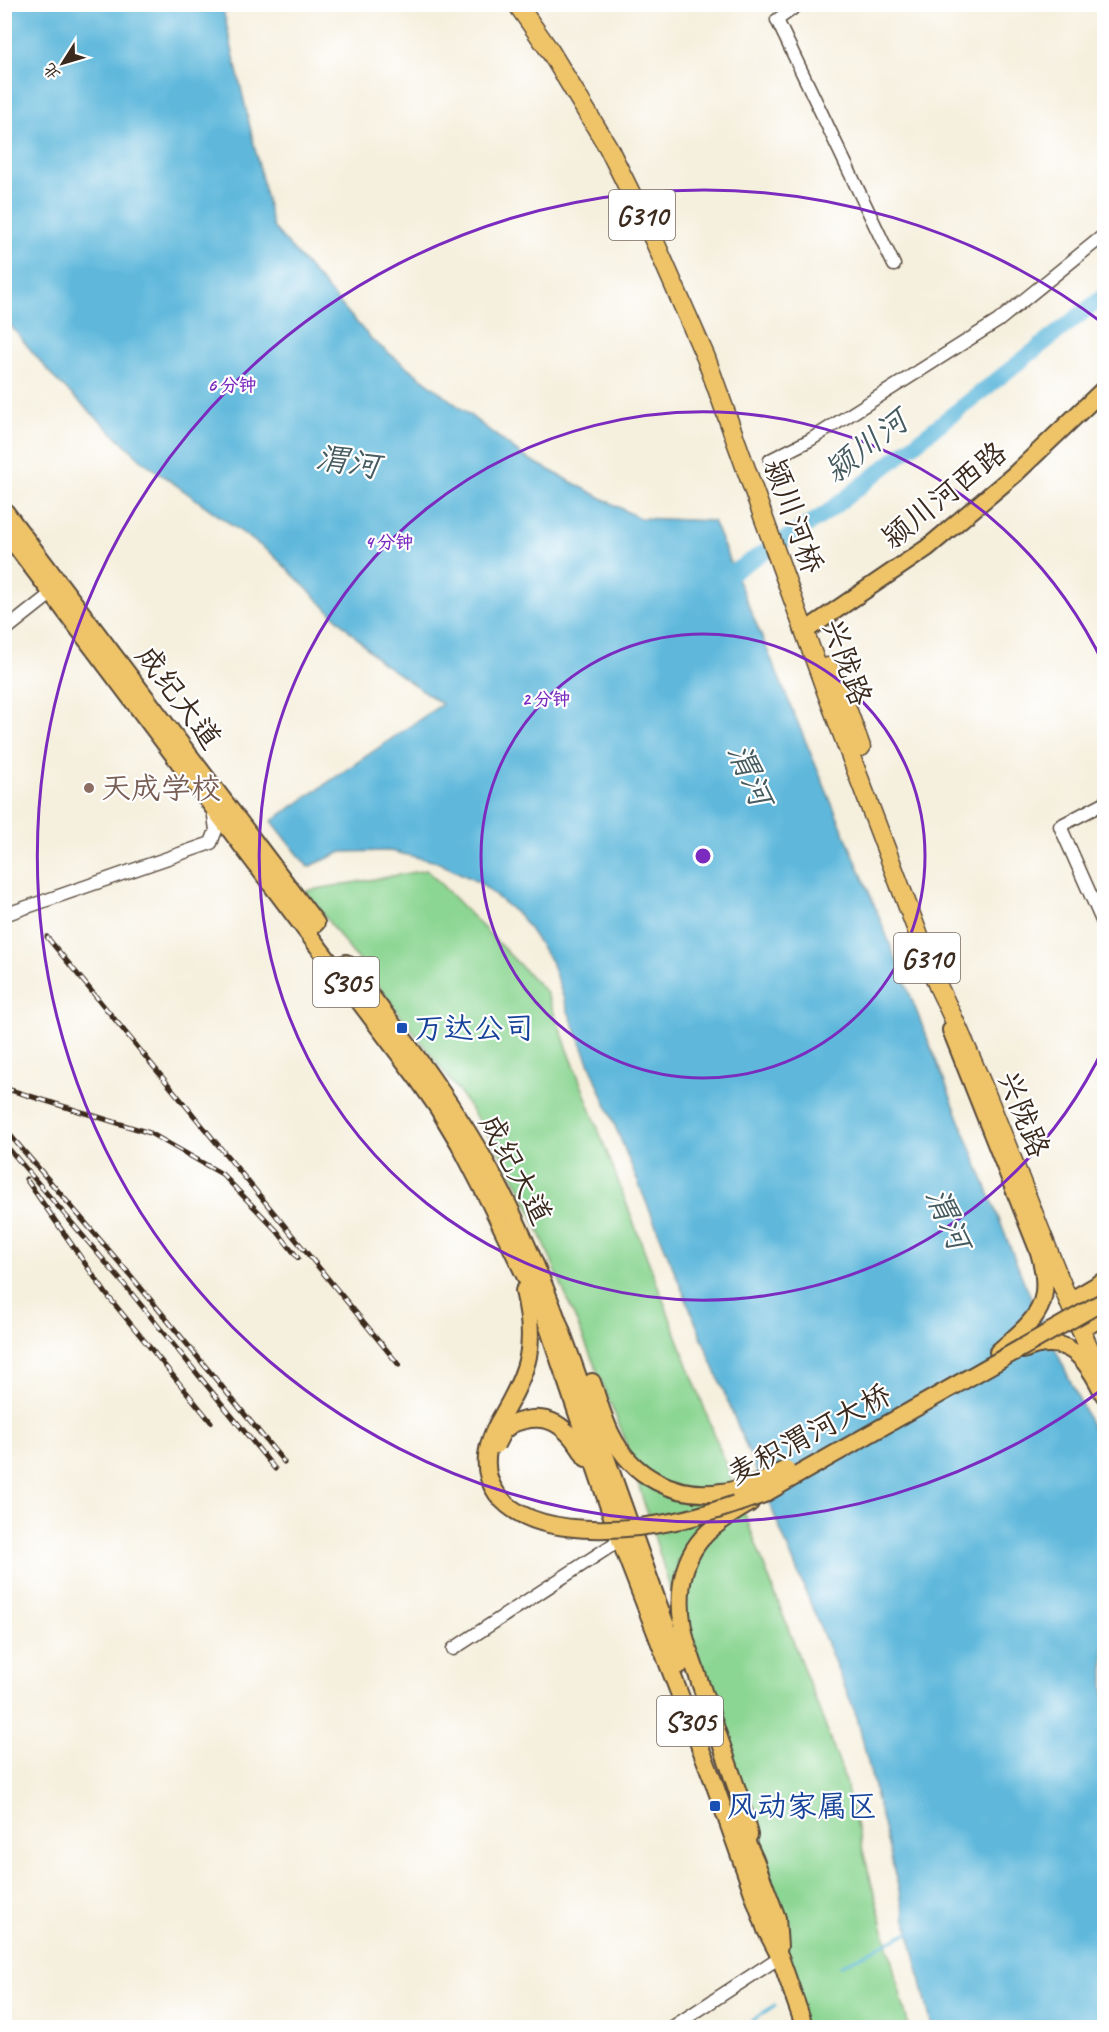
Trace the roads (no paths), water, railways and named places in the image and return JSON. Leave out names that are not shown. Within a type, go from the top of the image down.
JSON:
[{"type":"highway","name":"颍川河桥","points":[[517,4],[550,51],[608,147],[654,240],[706,358],[798,610]]},
{"type":"highway","name":"兴陇路","points":[[798,610],[841,692],[911,886],[1073,1299]]},
{"type":"highway","name":"兴陇路","points":[[798,610],[938,986],[961,1032],[1073,1299],[1092,1324],[1104,1355]]},
{"type":"highway","name":"兴陇路","points":[[1092,1324],[1104,1382]]},
{"type":"main road","name":"颍川河西路","points":[[810,632],[927,548],[1015,474],[1104,389]]},
{"type":"main road","name":"颍川河西路","points":[[810,632],[930,554],[1021,479],[1104,399]]},
{"type":"main road","name":"成纪大道","points":[[4,510],[433,1079],[471,1135],[496,1181],[556,1313],[638,1550],[736,1819],[755,1860],[777,1918],[780,1957]]},
{"type":"main road","name":"成纪大道","points":[[4,530],[319,946],[438,1108],[480,1183],[544,1315],[620,1540],[714,1783],[766,1930],[780,1957],[800,2025]]},
{"type":"main road","points":[[938,986],[953,1039],[1045,1272],[1046,1287],[1043,1301],[1036,1315],[1001,1355]]},
{"type":"main road","points":[[496,1181],[526,1225],[561,1301],[611,1433],[633,1465],[663,1485],[698,1494],[762,1488]]},
{"type":"main road","name":"麦积渭河大桥","points":[[516,1256],[531,1317],[531,1346],[526,1368],[507,1420],[489,1445],[486,1462],[488,1475],[492,1486],[510,1507],[537,1520],[585,1529],[648,1527],[714,1512],[1104,1301]]},
{"type":"main road","points":[[1073,1299],[1104,1281]]},
{"type":"main road","name":"麦积渭河大桥","points":[[1001,1355],[1104,1293]]},
{"type":"main road","points":[[1001,1355],[1045,1344],[1070,1349],[1082,1356],[1091,1368],[1104,1395]]},
{"type":"main road","points":[[507,1420],[538,1418],[553,1421],[565,1429],[577,1443],[601,1483]]},
{"type":"main road","points":[[755,1860],[740,1798],[681,1626],[680,1589],[685,1570],[707,1533],[762,1488]]},
{"type":"street","points":[[799,4],[777,21],[894,265]]},
{"type":"street","points":[[770,460],[810,440],[998,321],[1104,235]]},
{"type":"street","points":[[4,631],[52,593]]},
{"type":"street","points":[[1104,803],[1060,826],[1104,925]]},
{"type":"street","points":[[4,915],[211,843],[216,830],[213,808]]},
{"type":"street","points":[[453,1649],[620,1540]]},
{"type":"street","points":[[671,2028],[780,1957]]},
{"type":"water","name":"渭河","points":[[4,5],[222,5],[273,227],[372,340],[523,456],[639,518],[713,521],[874,904],[1024,1282],[1104,1453],[1104,2027],[932,2027],[857,1717],[568,1011],[551,961],[521,917],[480,883],[437,862],[390,851],[342,852],[308,867],[272,821],[442,704],[381,662],[272,554],[144,462],[55,379],[5,319]]},
{"type":"waterway","name":"颍川河","points":[[715,583],[825,514],[1104,296]]},
{"type":"waterway","points":[[840,1966],[909,1932]]},
{"type":"waterway","points":[[741,2028],[775,2005]]},
{"type":"railway","points":[[47,937],[399,1365]]},
{"type":"railway","points":[[4,1088],[150,1133],[222,1174],[277,1231],[298,1258]]},
{"type":"railway","points":[[4,1128],[131,1276],[284,1462]]},
{"type":"railway","points":[[4,1143],[123,1283],[275,1469]]},
{"type":"railway","points":[[26,1179],[107,1295],[211,1422]]},
{"type":"place","name":"天成学校","points":[[89,788]]},
{"type":"place","name":"万达公司","points":[[402,1028]]},
{"type":"place","name":"风动家属区","points":[[715,1806]]}]
